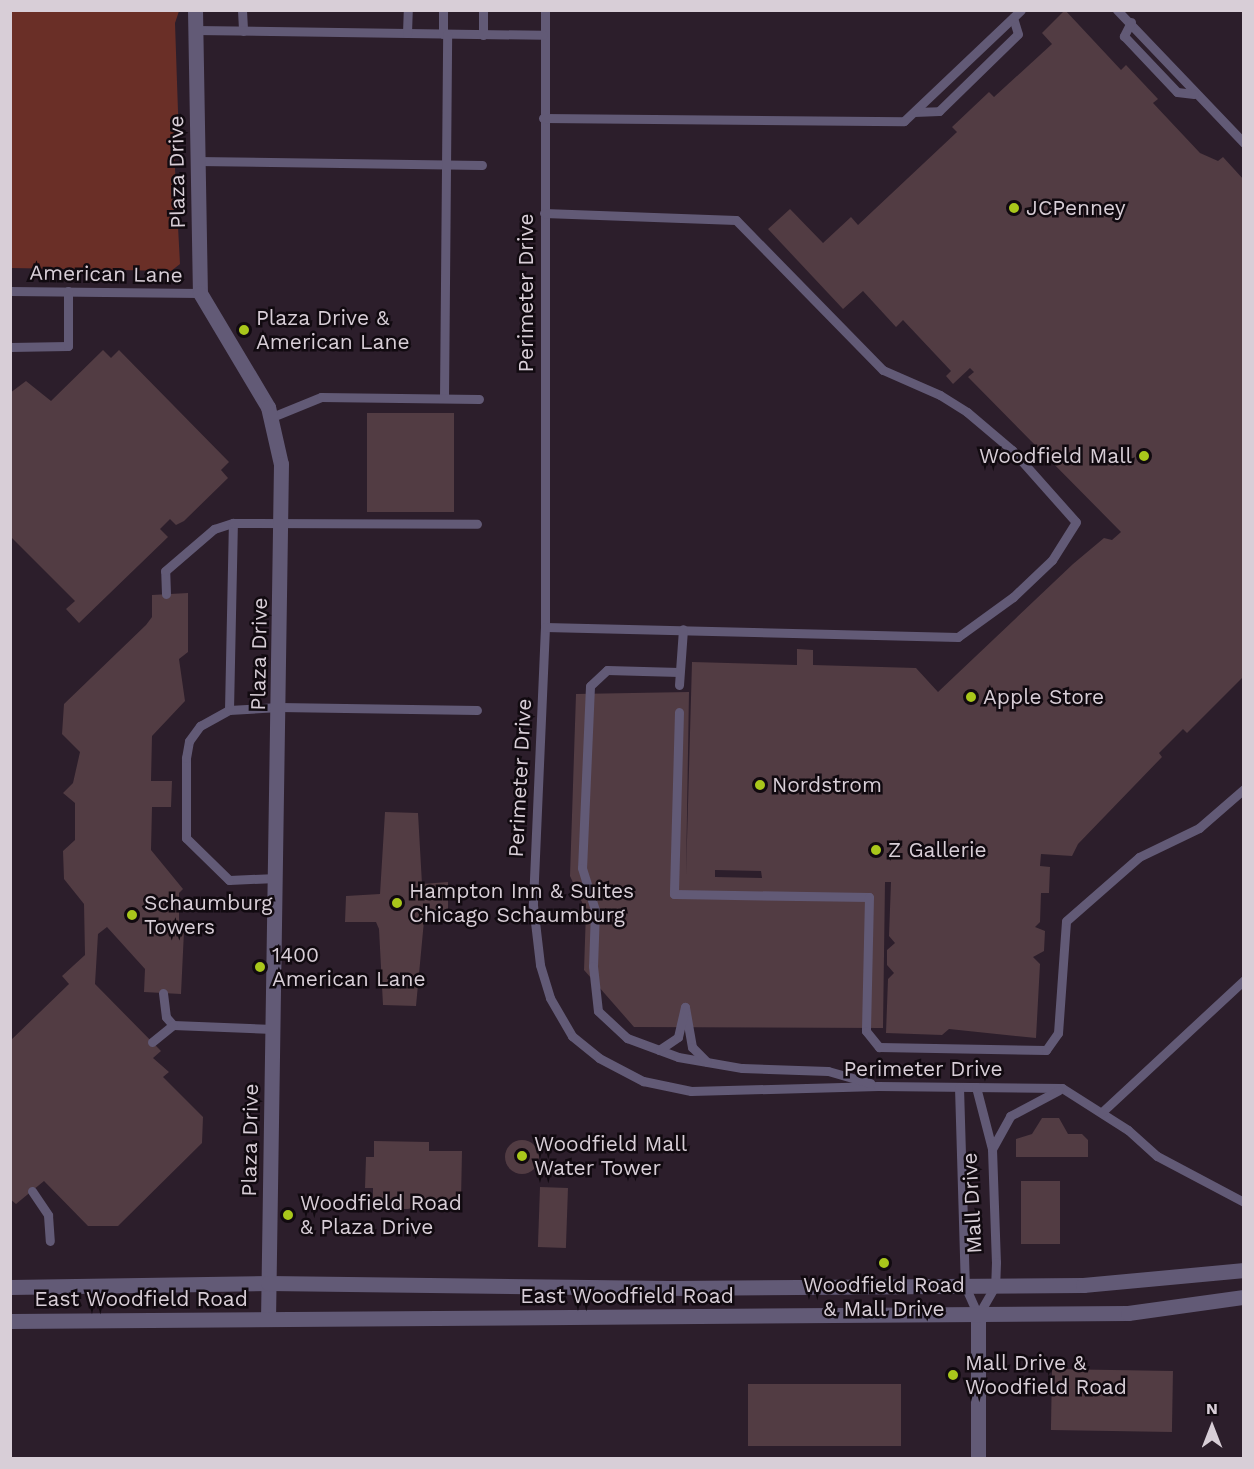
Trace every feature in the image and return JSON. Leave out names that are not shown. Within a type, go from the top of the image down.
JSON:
[{"type":"street","name":"Plaza Drive","points":[[195,10],[200,293],[272,417],[281,464],[282,524],[268,1319]]},
{"type":"street","name":"East Woodfield Road","points":[[10,1287],[268,1283],[669,1288],[995,1286],[1138,1283],[1244,1270]]},
{"type":"street","name":"East Woodfield Road","points":[[10,1321],[1128,1313],[1244,1297]]},
{"type":"street","name":"Mall Drive","points":[[978,1315],[978,1458]]},
{"type":"lane","points":[[242,10],[243,31]]},
{"type":"lane","points":[[407,33],[408,10]]},
{"type":"lane","points":[[443,10],[445,34],[444,398]]},
{"type":"lane","points":[[483,10],[483,34]]},
{"type":"lane","name":"Perimeter Drive","points":[[545,10],[543,36],[545,627],[533,905],[540,965],[550,998],[572,1036],[598,1058],[643,1081],[691,1091],[878,1086],[1062,1088]]},
{"type":"lane","points":[[543,118],[904,121],[1021,10]]},
{"type":"lane","points":[[1117,10],[1131,22],[1194,94],[1244,143]]},
{"type":"lane","points":[[914,112],[939,111],[1018,34],[1013,18]]},
{"type":"lane","points":[[1131,22],[1124,36],[1177,92],[1194,94]]},
{"type":"lane","points":[[195,30],[543,36]]},
{"type":"lane","points":[[197,161],[482,165]]},
{"type":"lane","points":[[544,213],[736,220],[883,370],[940,395],[967,412],[1012,450],[1076,522],[1044,567],[1013,597],[958,637],[545,627]]},
{"type":"lane","name":"American Lane","points":[[10,291],[200,293]]},
{"type":"lane","points":[[10,347],[68,346],[68,291]]},
{"type":"lane","points":[[272,417],[321,397],[479,399]]},
{"type":"lane","points":[[229,710],[233,522]]},
{"type":"lane","points":[[166,594],[165,571],[214,529],[233,522],[477,524]]},
{"type":"lane","points":[[679,685],[683,629]]},
{"type":"lane","points":[[680,672],[607,670],[590,686],[582,868],[595,910],[593,966],[598,1011],[627,1038],[659,1050],[707,1062],[828,1071],[878,1086]]},
{"type":"lane","points":[[276,878],[229,880],[186,838],[189,741],[214,715],[229,710],[279,707],[477,710]]},
{"type":"lane","points":[[679,712],[674,894],[868,897],[866,1031],[879,1047],[1046,1050],[1058,1033],[1066,921],[1139,857],[1198,828],[1244,789]]},
{"type":"lane","points":[[1102,1112],[1244,980]]},
{"type":"lane","points":[[163,993],[166,1017],[173,1025]]},
{"type":"lane","points":[[659,1050],[678,1037],[685,1007],[692,1047],[707,1062]]},
{"type":"lane","points":[[152,1042],[173,1025],[273,1029]]},
{"type":"lane","name":"Mall Drive","points":[[959,1087],[965,1286],[978,1315]]},
{"type":"lane","name":"Mall Drive","points":[[976,1087],[992,1149],[995,1286]]},
{"type":"lane","points":[[992,1149],[1010,1116],[1062,1088],[1102,1112],[1157,1156],[1244,1202]]},
{"type":"lane","points":[[32,1191],[48,1215],[50,1241]]},
{"type":"lane","points":[[978,1315],[995,1286]]},
{"type":"shaded area","points":[[11,10],[179,11],[175,23],[179,141],[174,150],[180,264],[171,271],[11,268]]},
{"type":"building","name":"Woodfield Mall","points":[[1065,10],[1121,70],[1126,65],[1158,99],[1153,103],[1200,153],[1218,161],[1223,157],[1244,180],[1244,676],[1187,733],[1183,729],[1159,753],[1162,757],[1078,844],[1072,856],[1041,854],[1040,866],[1050,867],[1049,893],[1041,893],[1040,922],[1035,927],[1045,931],[1044,951],[1033,957],[1040,964],[1036,1038],[949,1029],[942,1035],[886,1033],[888,979],[894,973],[887,965],[887,950],[895,943],[889,936],[891,882],[885,882],[883,1028],[634,1027],[584,970],[586,911],[570,876],[576,694],[689,692],[686,876],[692,662],[797,665],[797,649],[813,650],[813,665],[916,668],[938,692],[1073,564],[1104,538],[1112,540],[1121,532],[968,377],[974,372],[970,368],[953,384],[946,376],[951,371],[903,320],[896,327],[863,291],[843,309],[768,229],[790,209],[823,243],[851,217],[858,225],[957,132],[952,127],[989,92],[994,97],[1052,44],[1042,33]],"holes":[[[715,870],[761,871],[762,878],[715,877]]]},
{"type":"building","points":[[103,350],[111,358],[119,350],[229,462],[221,470],[228,478],[184,521],[176,525],[170,519],[160,529],[168,537],[79,623],[66,609],[75,601],[10,536],[10,393],[26,381],[51,401]]},
{"type":"building","points":[[367,413],[454,413],[454,512],[367,512]]},
{"type":"building","points":[[188,593],[188,652],[179,659],[185,701],[152,736],[151,781],[172,781],[171,807],[152,807],[151,850],[183,889],[179,893],[179,927],[184,931],[181,994],[144,992],[145,969],[107,927],[98,934],[95,984],[161,1051],[153,1058],[169,1072],[163,1077],[203,1117],[202,1143],[118,1226],[88,1226],[44,1181],[16,1204],[10,1199],[10,1041],[69,984],[62,976],[85,955],[84,904],[64,879],[63,851],[75,840],[75,803],[63,793],[73,783],[80,752],[62,734],[64,704],[146,625],[152,617],[152,595]]},
{"type":"building","name":"Hampton Inn & Suites Chicago Schaumburg","points":[[385,812],[418,813],[422,884],[448,882],[448,914],[425,910],[416,1006],[383,1005],[379,929],[376,922],[345,922],[346,896],[380,894]]},
{"type":"building","points":[[1042,1118],[1059,1118],[1068,1134],[1082,1134],[1088,1140],[1088,1157],[1016,1157],[1016,1139],[1032,1134]]},
{"type":"building","name":"Woodfield Mall Water Tower","points":[[522,1140],[534,1145],[539,1157],[534,1169],[522,1174],[510,1169],[505,1157],[510,1145]]},
{"type":"building","points":[[374,1141],[429,1142],[429,1151],[462,1151],[461,1200],[421,1199],[421,1206],[408,1209],[373,1209],[373,1188],[365,1188],[366,1157],[374,1157]]},
{"type":"building","points":[[1021,1181],[1060,1181],[1060,1244],[1021,1244]]},
{"type":"building","points":[[540,1187],[568,1188],[566,1248],[538,1247]]},
{"type":"building","points":[[1052,1369],[1173,1371],[1172,1432],[1051,1430]]},
{"type":"building","points":[[748,1384],[901,1384],[901,1446],[748,1446]]},
{"type":"place","name":"JCPenney","points":[[1014,208]]},
{"type":"place","name":"Plaza Drive & American Lane","points":[[244,330]]},
{"type":"place","name":"Woodfield Mall","points":[[1144,456]]},
{"type":"place","name":"Apple Store","points":[[971,697]]},
{"type":"place","name":"Nordstrom","points":[[760,785]]},
{"type":"place","name":"Z Gallerie","points":[[876,850]]},
{"type":"place","name":"Hampton Inn & Suites Chicago Schaumburg","points":[[397,903]]},
{"type":"place","name":"Schaumburg Towers","points":[[132,915]]},
{"type":"place","name":"1400 American Lane","points":[[260,967]]},
{"type":"place","name":"Woodfield Mall Water Tower","points":[[522,1156]]},
{"type":"place","name":"Woodfield Road & Plaza Drive","points":[[288,1215]]},
{"type":"place","name":"Woodfield Road & Mall Drive","points":[[884,1263]]},
{"type":"place","name":"Mall Drive & Woodfield Road","points":[[953,1375]]}]
